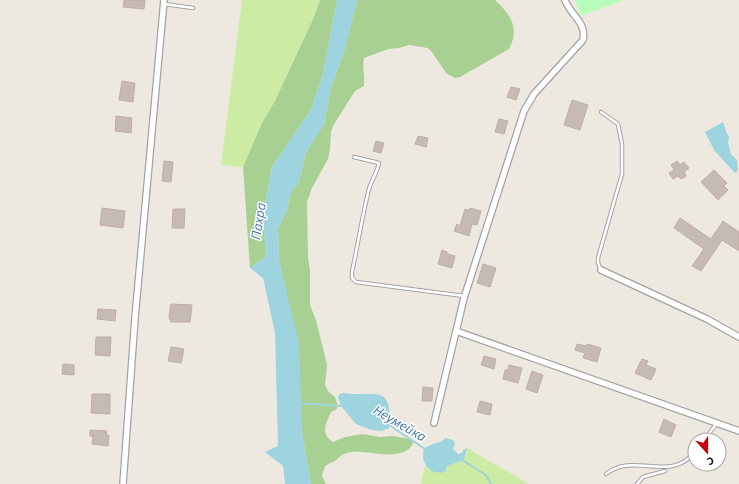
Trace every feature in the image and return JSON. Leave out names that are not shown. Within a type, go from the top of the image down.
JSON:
[{"type":"street","points":[[434,423],[465,296],[524,111],[534,94],[583,40],[584,34],[580,22],[565,0]]},
{"type":"street","points":[[123,484],[135,318],[164,2]]},
{"type":"street","points":[[601,270],[700,315],[739,337]]},
{"type":"street","points":[[456,331],[739,430]]},
{"type":"lane","points":[[164,2],[193,8]]},
{"type":"lane","points":[[601,112],[618,124],[622,144],[622,174],[598,258],[598,263],[601,270]]},
{"type":"lane","points":[[354,157],[379,163],[378,169],[371,180],[363,214],[352,278],[356,282],[465,296]]},
{"type":"lane","points":[[710,432],[717,422]]},
{"type":"lane","points":[[638,484],[644,477],[677,468],[687,461]]},
{"type":"lane","points":[[606,474],[613,468],[628,465],[664,469],[677,468]]},
{"type":"green space","points":[[242,0],[320,0],[314,17],[275,101],[262,123],[243,167],[221,165]]},
{"type":"green space","points":[[320,0],[337,0],[323,74],[311,110],[272,167],[263,215],[266,256],[250,268],[243,167],[262,123],[275,101],[314,17]]},
{"type":"green space","points":[[357,0],[495,0],[512,22],[514,35],[509,49],[460,77],[455,78],[446,73],[428,48],[409,45],[388,49],[364,58],[364,86],[355,91],[333,126],[328,159],[312,188],[307,202],[310,305],[316,320],[327,365],[325,385],[328,391],[335,397],[337,403],[337,409],[331,412],[327,420],[325,432],[329,439],[333,442],[345,437],[363,434],[410,439],[413,443],[409,449],[402,453],[345,453],[325,466],[322,476],[326,484],[311,484],[302,433],[287,297],[279,261],[278,228],[287,211],[290,194],[299,182],[306,152],[324,124],[331,87],[343,55]]},
{"type":"green space","points":[[575,0],[624,0],[581,16]]},
{"type":"green space","points":[[467,448],[529,484],[421,484],[425,466],[430,470],[439,473],[446,469],[447,466],[466,457]]},
{"type":"water","points":[[337,0],[357,0],[343,55],[331,87],[324,124],[306,152],[299,182],[290,194],[287,211],[278,228],[279,261],[299,343],[302,433],[311,484],[285,484],[283,466],[265,452],[278,446],[275,333],[263,278],[250,268],[266,256],[263,215],[272,167],[311,110],[323,74]]},
{"type":"water","points":[[723,122],[729,136],[728,142],[731,154],[737,160],[738,170],[736,173],[714,150],[705,132]]},
{"type":"water","points":[[343,393],[378,394],[384,397],[388,403],[390,412],[390,426],[388,429],[381,431],[371,430],[356,424],[341,406],[338,397]]},
{"type":"water","points":[[446,438],[453,440],[455,443],[453,449],[458,454],[462,453],[463,450],[467,448],[464,460],[447,466],[445,472],[435,472],[427,467],[423,459],[424,449]]},
{"type":"building","points":[[124,0],[145,0],[144,9],[123,7]]},
{"type":"building","points":[[122,81],[135,83],[133,102],[119,100]]},
{"type":"building","points":[[511,87],[520,89],[516,100],[507,97]]},
{"type":"building","points":[[572,100],[588,105],[580,130],[564,125]]},
{"type":"building","points":[[116,116],[132,118],[131,133],[115,131]]},
{"type":"building","points":[[499,119],[508,121],[504,134],[495,132]]},
{"type":"building","points":[[418,136],[428,138],[426,147],[415,144]]},
{"type":"building","points":[[376,141],[384,143],[381,153],[373,151]]},
{"type":"building","points":[[164,161],[173,162],[171,182],[162,181]]},
{"type":"building","points":[[677,161],[680,165],[684,162],[689,168],[684,172],[686,176],[681,179],[678,176],[673,179],[669,173],[674,170],[671,165]]},
{"type":"building","points":[[714,170],[727,183],[724,186],[728,190],[718,200],[701,182]]},
{"type":"building","points":[[102,208],[125,211],[123,228],[100,225]]},
{"type":"building","points":[[470,208],[481,211],[477,225],[472,224],[469,236],[454,231],[457,224],[460,226],[465,209],[469,210]]},
{"type":"building","points":[[173,209],[185,209],[184,228],[172,228]]},
{"type":"building","points":[[680,218],[711,239],[723,221],[739,232],[739,251],[722,240],[701,271],[692,266],[704,249],[674,228]]},
{"type":"building","points":[[442,250],[447,252],[447,254],[455,256],[452,268],[438,264]]},
{"type":"building","points":[[483,264],[496,268],[490,287],[477,283]]},
{"type":"building","points":[[171,304],[192,305],[190,322],[171,322],[169,317]]},
{"type":"building","points":[[98,309],[116,310],[115,321],[97,319]]},
{"type":"building","points":[[96,337],[111,337],[110,356],[95,355]]},
{"type":"building","points":[[577,344],[587,346],[587,344],[601,348],[597,362],[583,358],[585,353],[575,350]]},
{"type":"building","points":[[171,347],[184,349],[181,363],[168,361]]},
{"type":"building","points":[[484,356],[496,359],[494,369],[481,365]]},
{"type":"building","points":[[642,359],[648,361],[646,365],[656,369],[651,380],[635,373]]},
{"type":"building","points":[[63,364],[74,365],[74,375],[62,374]]},
{"type":"building","points":[[509,365],[522,368],[518,383],[503,379],[505,370],[508,370]]},
{"type":"building","points":[[532,371],[543,375],[537,393],[526,389]]},
{"type":"building","points":[[423,387],[433,388],[432,401],[422,401]]},
{"type":"building","points":[[92,394],[110,394],[110,414],[91,413]]},
{"type":"building","points":[[480,401],[492,404],[490,415],[477,412]]},
{"type":"building","points":[[664,419],[676,425],[671,437],[659,432]]},
{"type":"building","points":[[90,430],[107,431],[106,435],[109,435],[108,446],[92,444],[93,436],[90,436]]},
{"type":"waterway","name":"Неумейка","points":[[299,403],[343,406]]},
{"type":"waterway","name":"Неумейка","points":[[389,425],[425,449]]},
{"type":"waterway","name":"Неумейка","points":[[462,460],[486,475],[491,484]]},
{"type":"water label","name":"Пахра","points":[[258,221]]}]
